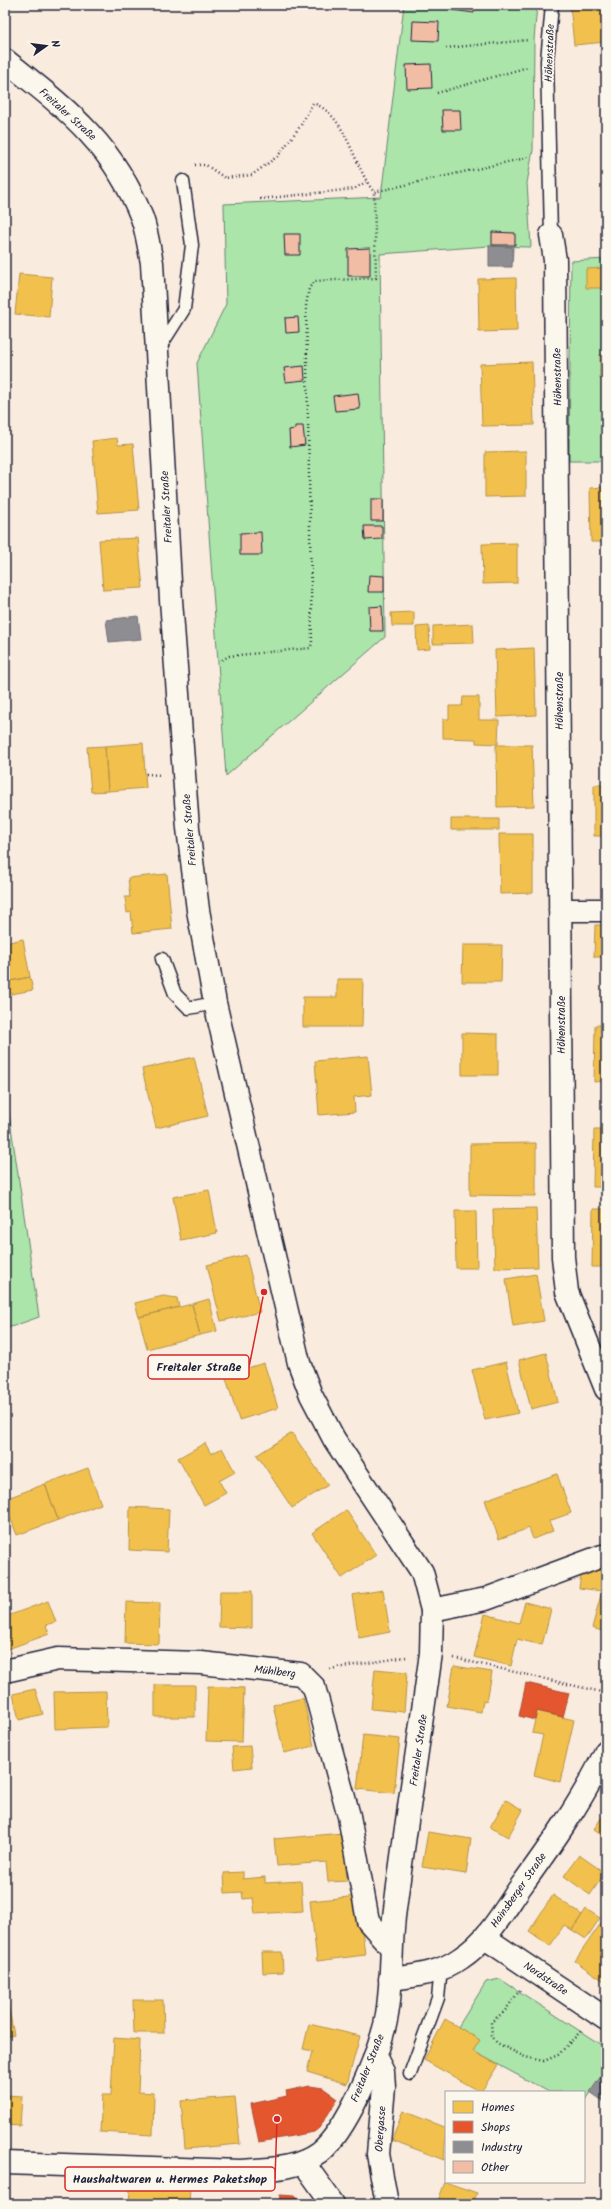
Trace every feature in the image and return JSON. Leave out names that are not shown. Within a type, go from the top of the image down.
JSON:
[{"type":"street","name":"Freitaler Straße","points":[[5,60],[65,108],[99,143],[122,176],[142,219],[152,263],[171,600],[188,828],[198,910],[215,1003],[302,1369],[311,1395],[334,1439],[422,1572],[432,1610],[431,1653],[391,1947],[390,1979],[385,2024],[374,2056],[347,2115],[327,2145],[303,2162],[278,2168],[240,2171],[5,2163]]},
{"type":"street","name":"Höhenstraße","points":[[551,235],[555,260],[558,458],[563,1257],[568,1292],[606,1389]]},
{"type":"street","points":[[560,910],[606,910]]},
{"type":"street","points":[[432,1610],[486,1600],[602,1556],[606,1556]]},
{"type":"street","name":"Mühlberg","points":[[5,1671],[58,1659],[201,1663],[301,1674],[314,1687],[349,1816],[368,1921],[391,1947]]},
{"type":"street","name":"Hainsberger Straße","points":[[390,1979],[428,1974],[441,1969],[461,1958],[485,1938],[553,1841],[596,1772],[606,1751]]},
{"type":"street","name":"Nordstraße","points":[[485,1938],[601,2016]]},
{"type":"street","name":"Obergasse","points":[[374,2056],[383,2072],[378,2154],[387,2204]]},
{"type":"street","points":[[303,2162],[333,2204]]},
{"type":"lane","name":"Höhenstraße","points":[[551,235],[548,61],[552,5]]},
{"type":"lane","points":[[158,351],[184,309],[192,245],[183,181]]},
{"type":"lane","points":[[162,959],[175,994],[189,1008],[215,1003]]},
{"type":"lane","points":[[410,2074],[438,1998],[441,1969]]},
{"type":"path","points":[[446,48],[534,40]]},
{"type":"path","points":[[436,93],[535,65]]},
{"type":"path","points":[[183,181],[194,165],[206,165],[225,178],[252,174],[278,156],[301,125],[312,103],[324,107],[347,138],[366,182],[374,192],[376,278],[316,282],[309,288],[306,306],[312,644],[310,648],[229,656],[222,660]]},
{"type":"path","points":[[374,192],[550,153]]},
{"type":"path","points":[[260,198],[354,189],[366,182]]},
{"type":"path","points":[[146,774],[157,774]]},
{"type":"path","points":[[431,1653],[606,1693]]},
{"type":"path","points":[[301,1674],[406,1657]]},
{"type":"path","points":[[535,1971],[504,2012],[491,2022],[492,2036],[497,2043],[525,2057],[544,2061],[558,2055],[601,2016]]},
{"type":"green space","points":[[404,5],[537,5],[534,40],[533,150],[527,183],[531,247],[489,246],[380,254],[385,637],[226,776],[197,363],[226,304],[224,204],[381,197]]},
{"type":"green space","points":[[606,259],[606,461],[569,461],[571,261]]},
{"type":"green space","points":[[5,1086],[39,1317],[5,1329]]},
{"type":"green space","points":[[500,1979],[606,2048],[606,2069],[585,2101],[585,2091],[547,2091],[473,2051],[479,2040],[458,2027],[486,1982]]},
{"type":"building: Homes","points":[[570,5],[606,5],[606,42],[574,45]]},
{"type":"building: Homes","points":[[606,268],[606,288],[586,288],[586,269]]},
{"type":"building: Homes","points":[[19,274],[52,277],[49,317],[15,314]]},
{"type":"building: Homes","points":[[516,278],[517,331],[479,332],[478,279]]},
{"type":"building: Homes","points":[[600,355],[606,355],[606,379],[600,379]]},
{"type":"building: Homes","points":[[532,362],[534,425],[482,426],[480,364]]},
{"type":"building: Homes","points":[[117,438],[118,445],[133,444],[139,510],[98,513],[92,441]]},
{"type":"building: Homes","points":[[526,451],[526,496],[485,497],[485,452]]},
{"type":"building: Homes","points":[[606,487],[606,542],[591,542],[590,488]]},
{"type":"building: Homes","points":[[138,538],[143,588],[103,590],[99,540]]},
{"type":"building: Homes","points":[[517,543],[517,583],[483,584],[482,544]]},
{"type":"building: Homes","points":[[414,612],[414,626],[392,626],[391,613]]},
{"type":"building: Homes","points":[[473,624],[474,643],[433,644],[433,626]]},
{"type":"building: Homes","points":[[429,626],[430,649],[417,650],[416,627]]},
{"type":"building: Homes","points":[[534,648],[536,715],[497,717],[495,650]]},
{"type":"building: Homes","points":[[463,697],[479,697],[479,720],[499,720],[498,744],[476,743],[476,739],[443,738],[443,719],[449,719],[449,706],[462,706]]},
{"type":"building: Homes","points":[[143,743],[146,788],[108,791],[105,746]]},
{"type":"building: Homes","points":[[496,745],[532,745],[534,806],[497,807]]},
{"type":"building: Homes","points":[[105,746],[108,791],[91,792],[87,747]]},
{"type":"building: Homes","points":[[594,785],[606,785],[606,836],[594,836]]},
{"type":"building: Homes","points":[[451,819],[499,819],[499,830],[451,830]]},
{"type":"building: Homes","points":[[499,834],[533,834],[533,893],[500,894]]},
{"type":"building: Homes","points":[[167,874],[172,929],[133,933],[131,912],[127,913],[125,897],[130,897],[128,878]]},
{"type":"building: Homes","points":[[595,925],[606,925],[606,957],[594,957]]},
{"type":"building: Homes","points":[[23,939],[30,977],[5,982],[5,943]]},
{"type":"building: Homes","points":[[463,945],[502,945],[501,982],[462,982]]},
{"type":"building: Homes","points":[[30,977],[33,990],[6,995],[5,982]]},
{"type":"building: Homes","points":[[337,979],[363,979],[362,1027],[303,1027],[303,997],[337,997]]},
{"type":"building: Homes","points":[[595,1025],[606,1025],[606,1081],[594,1082]]},
{"type":"building: Homes","points":[[462,1033],[498,1034],[498,1075],[462,1075]]},
{"type":"building: Homes","points":[[368,1056],[372,1095],[354,1097],[355,1112],[319,1115],[315,1061]]},
{"type":"building: Homes","points":[[194,1057],[208,1116],[156,1128],[142,1069]]},
{"type":"building: Homes","points":[[594,1129],[606,1129],[606,1187],[593,1187]]},
{"type":"building: Homes","points":[[536,1143],[536,1196],[470,1195],[470,1144]]},
{"type":"building: Homes","points":[[209,1190],[217,1233],[181,1240],[173,1197]]},
{"type":"building: Homes","points":[[536,1208],[538,1267],[495,1268],[493,1209]]},
{"type":"building: Homes","points":[[593,1209],[606,1209],[606,1267],[592,1267]]},
{"type":"building: Homes","points":[[455,1211],[476,1211],[477,1268],[456,1268]]},
{"type":"building: Homes","points":[[246,1255],[260,1312],[221,1321],[207,1265]]},
{"type":"building: Homes","points":[[536,1274],[544,1321],[513,1326],[506,1279]]},
{"type":"building: Homes","points":[[163,1296],[177,1298],[179,1307],[139,1317],[135,1303]]},
{"type":"building: Homes","points":[[209,1299],[217,1331],[200,1335],[192,1304]]},
{"type":"building: Homes","points":[[192,1304],[200,1335],[147,1349],[139,1317]]},
{"type":"building: Homes","points":[[546,1353],[558,1402],[531,1409],[519,1360]]},
{"type":"building: Homes","points":[[506,1362],[518,1413],[485,1420],[472,1370]]},
{"type":"building: Homes","points":[[264,1363],[278,1408],[239,1420],[225,1375]]},
{"type":"building: Homes","points":[[292,1433],[328,1485],[292,1508],[257,1455]]},
{"type":"building: Homes","points":[[205,1443],[211,1454],[222,1448],[235,1472],[219,1481],[226,1493],[204,1505],[178,1458]]},
{"type":"building: Homes","points":[[88,1468],[101,1504],[58,1520],[45,1484]]},
{"type":"building: Homes","points":[[557,1474],[571,1513],[549,1521],[553,1531],[533,1539],[529,1528],[499,1539],[485,1500]]},
{"type":"building: Homes","points":[[45,1484],[58,1520],[17,1535],[5,1504],[5,1499]]},
{"type":"building: Homes","points":[[130,1507],[169,1509],[167,1552],[129,1550]]},
{"type":"building: Homes","points":[[346,1510],[376,1555],[342,1578],[312,1533]]},
{"type":"building: Homes","points":[[582,1568],[606,1571],[606,1632],[592,1628],[602,1591],[579,1588]]},
{"type":"building: Homes","points":[[383,1590],[390,1632],[359,1638],[352,1595]]},
{"type":"building: Homes","points":[[220,1591],[252,1591],[252,1628],[219,1627]]},
{"type":"building: Homes","points":[[48,1601],[56,1622],[46,1625],[49,1634],[5,1650],[5,1617]]},
{"type":"building: Homes","points":[[126,1602],[160,1603],[159,1644],[125,1643]]},
{"type":"building: Homes","points":[[525,1602],[551,1609],[542,1645],[517,1639],[511,1666],[474,1657],[485,1614],[519,1623]]},
{"type":"building: Homes","points":[[454,1666],[492,1672],[487,1702],[483,1701],[481,1712],[447,1706]]},
{"type":"building: Homes","points":[[375,1669],[407,1672],[404,1712],[371,1709]]},
{"type":"building: Homes","points":[[155,1685],[195,1685],[195,1717],[155,1717]]},
{"type":"building: Homes","points":[[208,1686],[244,1688],[242,1742],[206,1741]]},
{"type":"building: Homes","points":[[35,1689],[43,1714],[19,1720],[13,1694]]},
{"type":"building: Homes","points":[[106,1691],[107,1727],[55,1729],[54,1692]]},
{"type":"building: Homes","points":[[303,1698],[314,1746],[284,1753],[273,1705]]},
{"type":"building: Homes","points":[[537,1711],[574,1720],[560,1782],[534,1775],[543,1735],[532,1733]]},
{"type":"building: Homes","points":[[363,1735],[400,1739],[394,1793],[357,1789]]},
{"type":"building: Homes","points":[[250,1746],[252,1767],[234,1769],[232,1747]]},
{"type":"building: Homes","points":[[506,1800],[523,1810],[508,1837],[490,1827]]},
{"type":"building: Homes","points":[[606,1811],[606,1837],[594,1829]]},
{"type":"building: Homes","points":[[428,1832],[471,1839],[466,1874],[422,1867]]},
{"type":"building: Homes","points":[[343,1833],[347,1881],[328,1882],[326,1862],[277,1866],[274,1839]]},
{"type":"building: Homes","points":[[579,1855],[605,1873],[590,1895],[564,1876]]},
{"type":"building: Homes","points":[[243,1872],[243,1879],[265,1877],[265,1883],[301,1881],[303,1911],[255,1914],[253,1898],[243,1899],[242,1892],[225,1893],[224,1873]]},
{"type":"building: Homes","points":[[553,1895],[582,1915],[572,1930],[564,1925],[550,1946],[529,1931]]},
{"type":"building: Homes","points":[[358,1896],[365,1955],[317,1961],[310,1901]]},
{"type":"building: Homes","points":[[586,1909],[600,1918],[586,1939],[572,1930]]},
{"type":"building: Homes","points":[[605,1917],[606,1978],[604,1981],[575,1961]]},
{"type":"building: Homes","points":[[262,1952],[282,1952],[283,1972],[263,1973]]},
{"type":"building: Homes","points":[[5,1990],[14,2035],[5,2037]]},
{"type":"building: Homes","points":[[133,2000],[163,2000],[164,2033],[134,2033]]},
{"type":"building: Homes","points":[[445,2019],[480,2040],[473,2051],[498,2065],[482,2091],[479,2091],[424,2060]]},
{"type":"building: Homes","points":[[309,2024],[360,2036],[347,2084],[307,2072],[312,2051],[303,2049]]},
{"type":"building: Homes","points":[[114,2038],[140,2040],[138,2092],[154,2093],[153,2135],[100,2132],[102,2095],[111,2095]]},
{"type":"building: Homes","points":[[5,2095],[22,2096],[20,2126],[5,2125]]},
{"type":"building: Homes","points":[[235,2097],[240,2144],[185,2149],[181,2101]]},
{"type":"building: Homes","points":[[403,2111],[445,2128],[444,2160],[392,2140]]},
{"type":"building: Homes","points":[[445,2182],[477,2193],[473,2204],[437,2204]]},
{"type":"building: Homes","points":[[165,2185],[190,2187],[189,2204],[129,2204],[130,2188],[164,2191]]},
{"type":"building: Shops","points":[[526,1683],[569,1693],[563,1717],[537,1711],[535,1720],[519,1716]]},
{"type":"building: Shops","points":[[310,2086],[323,2088],[338,2099],[319,2128],[314,2132],[259,2142],[251,2104],[287,2096],[286,2091]]},
{"type":"building: Shops","points":[[280,2195],[295,2196],[304,2204],[279,2204]]},
{"type":"building: Industry","points":[[489,246],[513,247],[512,267],[489,267]]},
{"type":"building: Industry","points":[[138,616],[141,639],[109,642],[106,620]]},
{"type":"building: Industry","points":[[606,2069],[606,2103],[590,2092]]},
{"type":"building: Other","points":[[453,5],[475,5],[474,13],[452,10]]},
{"type":"building: Other","points":[[413,21],[439,22],[438,41],[412,40]]},
{"type":"building: Other","points":[[431,64],[432,88],[407,89],[406,65]]},
{"type":"building: Other","points":[[442,110],[460,110],[461,130],[443,130]]},
{"type":"building: Other","points":[[492,232],[515,233],[515,245],[492,245]]},
{"type":"building: Other","points":[[284,234],[300,234],[300,255],[285,255]]},
{"type":"building: Other","points":[[370,248],[370,276],[348,276],[348,249]]},
{"type":"building: Other","points":[[298,317],[299,332],[286,333],[285,318]]},
{"type":"building: Other","points":[[304,366],[305,380],[286,382],[284,368]]},
{"type":"building: Other","points":[[358,393],[360,409],[335,411],[333,396]]},
{"type":"building: Other","points":[[295,426],[303,426],[305,445],[290,447],[289,430],[295,429]]},
{"type":"building: Other","points":[[371,499],[383,499],[383,521],[371,521]]},
{"type":"building: Other","points":[[364,526],[382,526],[382,539],[365,540]]},
{"type":"building: Other","points":[[261,532],[262,555],[240,555],[240,533]]},
{"type":"building: Other","points":[[369,575],[384,576],[384,592],[368,592]]},
{"type":"building: Other","points":[[382,606],[383,631],[370,631],[369,607]]},
{"type":"place","name":"Freitaler Straße","points":[[264,1292]]},
{"type":"place","name":"Haushaltwaren u. Hermes Paketshop","points":[[277,2119]]}]
